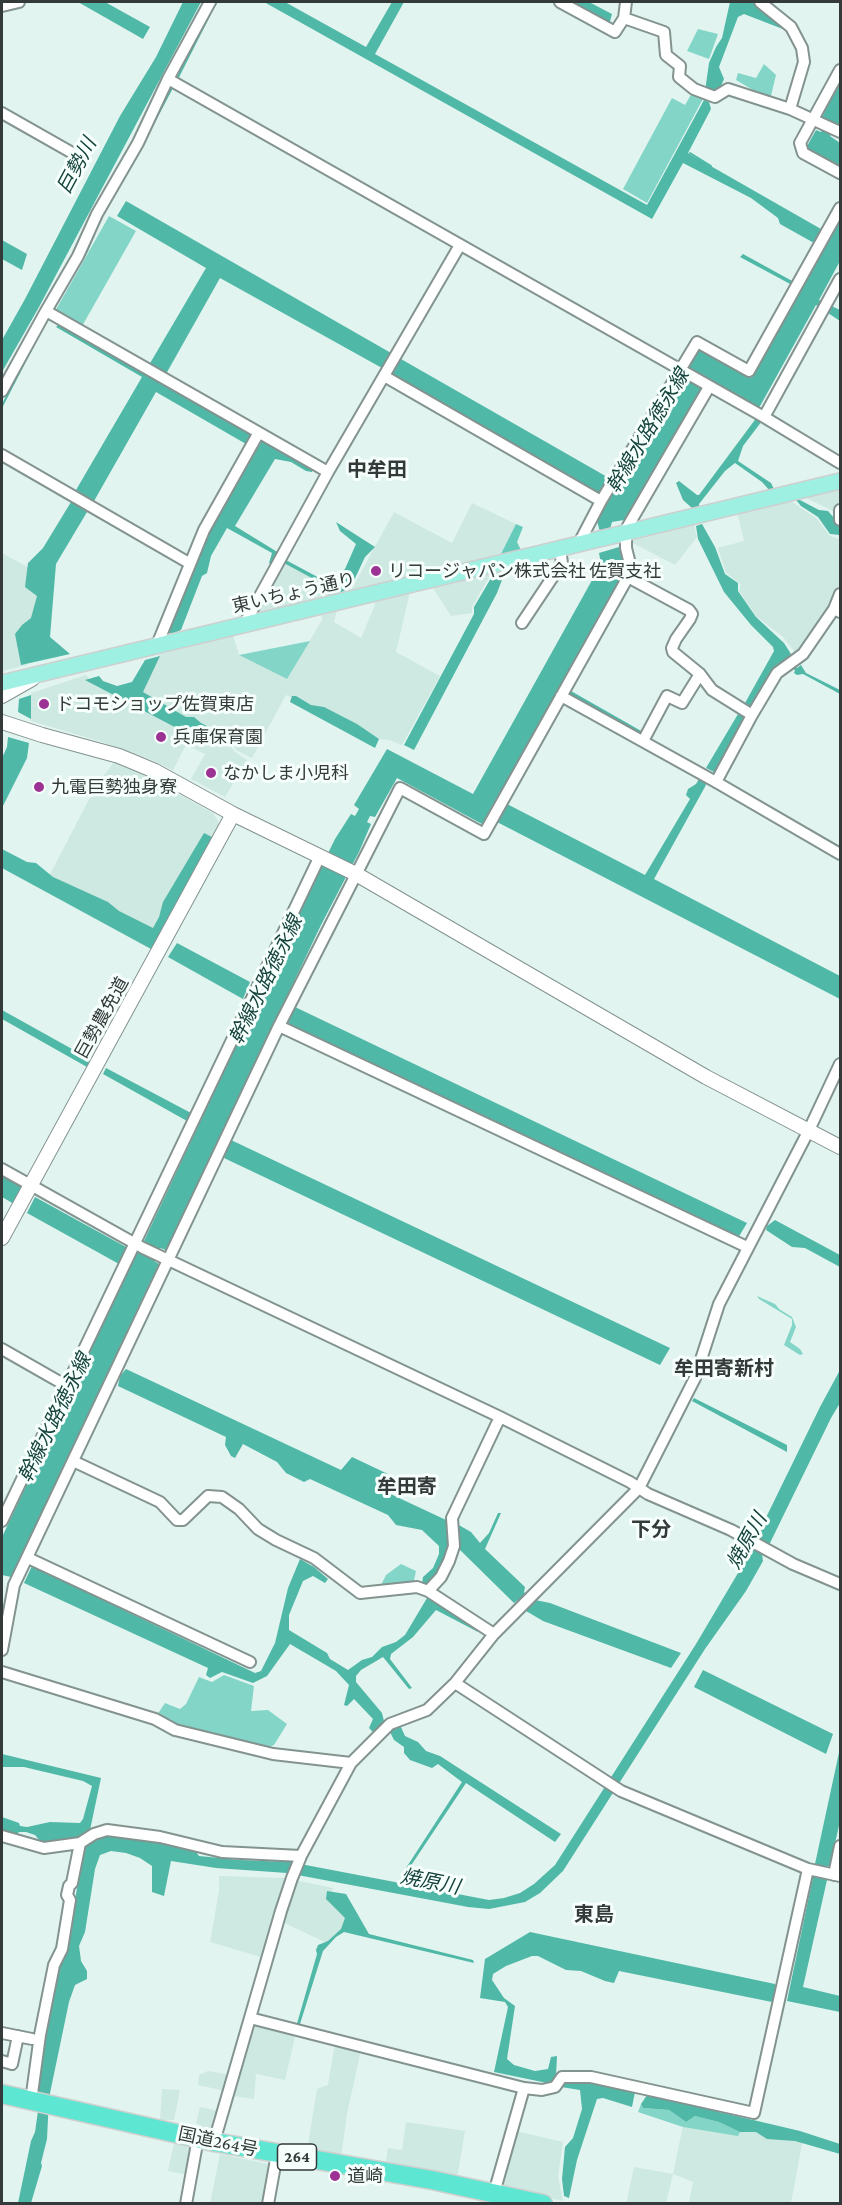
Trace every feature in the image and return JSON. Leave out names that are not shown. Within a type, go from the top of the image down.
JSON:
[{"type":"highway","name":"国道264号","points":[[2,2094],[206,2140],[432,2180],[543,2204]]},
{"type":"main road","name":"東いちょう通り","points":[[2,683],[840,481]]},
{"type":"street","points":[[2,6],[19,2]]},
{"type":"street","points":[[2,391],[49,313],[97,214],[138,142],[168,79],[210,2]]},
{"type":"street","points":[[560,2],[615,32],[624,18],[626,2]]},
{"type":"street","points":[[760,2],[790,27],[802,48],[804,62],[790,109]]},
{"type":"street","points":[[624,18],[664,32],[666,55],[680,66],[679,77],[710,96],[729,89],[790,109],[838,131]]},
{"type":"street","points":[[840,70],[818,121],[800,143],[803,153],[840,173]]},
{"type":"street","points":[[168,79],[764,417],[840,463]]},
{"type":"street","points":[[2,113],[83,159]]},
{"type":"street","points":[[578,545],[601,501],[683,372],[697,342],[749,371],[840,208]]},
{"type":"street","points":[[244,625],[328,472],[460,245]]},
{"type":"street","points":[[764,417],[840,279]]},
{"type":"street","points":[[827,304],[840,304]]},
{"type":"street","points":[[49,313],[328,472]]},
{"type":"street","points":[[388,368],[601,501]]},
{"type":"street","points":[[2,1650],[15,1585],[164,1257],[400,788],[484,834],[628,577],[631,567],[626,548],[628,526],[705,385]]},
{"type":"street","points":[[157,645],[204,530],[258,434]]},
{"type":"street","points":[[2,455],[189,563]]},
{"type":"street","points":[[840,510],[840,520]]},
{"type":"street","points":[[522,623],[562,563],[560,549]]},
{"type":"street","points":[[628,577],[689,610],[692,614],[690,619],[672,648],[678,657],[700,674],[712,690],[752,715]]},
{"type":"street","points":[[716,782],[777,673],[803,654],[837,610],[840,594]]},
{"type":"street","points":[[2,696],[45,672]]},
{"type":"street","points":[[643,741],[667,696],[682,703],[700,674]]},
{"type":"street","points":[[561,696],[840,854]]},
{"type":"street","points":[[2,715],[7,724],[119,756],[155,771],[233,814],[356,874],[706,1077],[840,1147]]},
{"type":"street","name":"巨勢農免道","points":[[2,1238],[233,814]]},
{"type":"street","points":[[2,1521],[65,1385],[139,1246],[198,1107],[320,856]]},
{"type":"street","points":[[279,1026],[747,1247]]},
{"type":"street","points":[[186,2204],[206,2140],[250,2018],[292,1878],[301,1856],[351,1763],[387,1727],[427,1710],[454,1683],[494,1635],[639,1488],[695,1378],[719,1304],[809,1130],[840,1064]]},
{"type":"street","points":[[2,1169],[139,1246],[500,1417],[690,1514],[731,1530],[793,1564],[840,1584]]},
{"type":"street","points":[[2,1349],[65,1385]]},
{"type":"street","points":[[428,1591],[441,1577],[449,1562],[454,1546],[452,1518],[500,1417]]},
{"type":"street","points":[[73,1461],[160,1502],[177,1520],[183,1520],[207,1496],[222,1497],[239,1509],[258,1529],[314,1558],[360,1593],[417,1587],[428,1591],[494,1635]]},
{"type":"street","points":[[28,1558],[250,1662]]},
{"type":"street","points":[[2,1582],[15,1585]]},
{"type":"street","points":[[2,1672],[155,1719],[175,1731],[273,1754],[351,1763]]},
{"type":"street","points":[[454,1683],[621,1791],[811,1870],[834,1875],[840,1846]]},
{"type":"street","points":[[2,1836],[44,1848],[87,1839],[107,1830],[160,1837],[222,1852],[301,1856]]},
{"type":"street","points":[[31,2101],[40,2035],[54,1965],[62,1949],[70,1900],[67,1895],[87,1839]]},
{"type":"street","points":[[250,2018],[524,2088],[542,2090],[555,2087],[562,2077],[591,2077],[754,2113],[811,1870]]},
{"type":"street","points":[[2,2033],[32,2039]]},
{"type":"street","points":[[2,2061],[12,2064],[18,2036]]},
{"type":"street","points":[[495,2193],[524,2088]]},
{"type":"street","points":[[268,2204],[277,2154]]},
{"type":"shaded area","points":[[78,2],[105,2],[150,27],[143,39]]},
{"type":"shaded area","points":[[183,2],[201,2],[2,372],[2,340],[120,116],[156,57]]},
{"type":"shaded area","points":[[264,2],[285,2],[366,47],[392,2],[404,2],[375,54],[647,205],[704,100],[709,102],[711,109],[688,153],[821,229],[814,243],[780,224],[778,218],[751,198],[683,163],[652,219]]},
{"type":"shaded area","points":[[567,2],[589,2],[612,14],[609,25]]},
{"type":"shaded area","points":[[730,2],[752,2],[788,31],[744,14],[738,17],[719,67],[724,79],[721,86],[711,93],[705,91],[709,63],[722,38]]},
{"type":"shaded area","points":[[698,29],[718,34],[709,59],[687,51]]},
{"type":"shaded area","points":[[764,64],[776,75],[770,100],[736,80],[738,73],[756,78]]},
{"type":"shaded area","points":[[840,83],[840,128],[836,125],[830,136],[840,143],[840,167],[806,148],[816,130],[821,132],[827,121],[822,117]]},
{"type":"shaded area","points":[[693,91],[704,97],[647,203],[623,189],[672,98],[685,105]]},
{"type":"shaded area","points":[[126,201],[391,353],[382,368],[220,278],[166,374],[154,378],[251,435],[246,444],[156,392],[94,501],[76,490],[142,377],[56,327],[59,324],[149,365],[206,268],[117,216]]},
{"type":"shaded area","points":[[109,216],[136,231],[81,328],[54,313]]},
{"type":"shaded area","points":[[840,221],[840,261],[819,300],[840,310],[840,321],[816,305],[759,408],[701,375],[695,385],[701,389],[624,520],[612,522],[610,529],[600,532],[597,521],[681,377],[687,380],[693,370],[687,366],[699,348],[752,378]]},
{"type":"shaded area","points":[[2,240],[27,254],[22,270],[2,259]]},
{"type":"shaded area","points":[[743,254],[794,282],[792,285],[740,257]]},
{"type":"shaded area","points":[[401,359],[609,478],[599,494],[392,374]]},
{"type":"shaded area","points":[[757,417],[762,421],[743,446],[738,461],[771,483],[774,489],[770,491],[762,482],[735,463],[725,471],[699,504],[699,508],[692,508],[683,500],[676,483],[679,481],[699,495]]},
{"type":"shaded area","points":[[262,441],[312,469],[312,472],[306,471],[291,462],[275,459],[235,526],[279,553],[272,565],[269,563],[272,553],[227,528],[211,556],[207,573],[202,576],[181,630],[172,634],[167,632],[209,532]]},
{"type":"shaded area","points":[[840,487],[840,517],[835,512],[802,496]]},
{"type":"shaded area","points":[[796,500],[819,510],[828,511],[840,525],[840,535],[830,534],[818,517],[801,506]]},
{"type":"shaded area","points":[[791,501],[817,519],[830,536],[840,539],[840,588],[830,611],[797,655],[783,637],[757,617],[739,591],[741,584],[726,573],[718,548],[744,541],[737,512]]},
{"type":"shaded area","points":[[71,502],[87,512],[56,564],[50,637],[70,654],[21,665],[15,634],[31,618],[37,596],[25,587],[28,563],[43,548]]},
{"type":"shaded area","points":[[472,503],[516,524],[499,558],[350,592],[394,512],[452,543]]},
{"type":"shaded area","points":[[336,522],[375,547],[365,557],[350,589],[329,596],[323,584],[282,562],[284,559],[325,581],[334,579],[345,569],[356,544],[340,531]]},
{"type":"shaded area","points":[[516,524],[523,527],[517,542],[523,554],[499,558]]},
{"type":"shaded area","points":[[702,524],[715,547],[725,574],[738,583],[738,591],[756,617],[784,643],[791,654],[786,659],[788,662],[797,668],[801,665],[806,673],[840,690],[840,694],[803,674],[797,675],[794,673],[795,670],[782,663],[774,668],[752,708],[745,703],[774,651],[773,647],[724,592],[698,539],[696,526]]},
{"type":"shaded area","points":[[694,525],[697,537],[675,565],[631,542],[632,539]]},
{"type":"shaded area","points":[[619,547],[625,571],[482,824],[397,778],[375,817],[370,816],[367,822],[371,824],[359,852],[321,925],[166,1250],[160,1248],[154,1261],[159,1264],[11,1577],[2,1575],[2,1537],[137,1252],[143,1255],[148,1243],[144,1241],[299,912],[335,839],[351,814],[355,816],[359,809],[354,805],[387,749],[473,794],[601,564],[599,553]]},
{"type":"shaded area","points":[[2,553],[42,575],[35,626],[22,637],[27,665],[2,671]]},
{"type":"shaded area","points":[[282,559],[328,585],[331,597],[251,616]]},
{"type":"shaded area","points":[[492,572],[472,607],[472,613],[451,616],[431,585]]},
{"type":"shaded area","points":[[505,572],[497,593],[414,750],[404,745],[474,614],[474,607],[494,573]]},
{"type":"shaded area","points":[[410,592],[396,652],[440,676],[402,745],[379,739],[286,695],[252,758],[236,750],[230,737],[225,737],[234,751],[247,760],[225,797],[191,779],[205,754],[186,745],[173,770],[99,741],[31,721],[31,693],[86,675],[93,683],[139,693],[159,655],[233,635],[239,655],[287,679],[322,620],[321,613],[337,610],[334,622],[361,638],[375,605],[374,601]]},
{"type":"shaded area","points":[[310,641],[287,679],[239,655]]},
{"type":"shaded area","points":[[160,656],[143,692],[186,717],[194,717],[222,734],[226,740],[209,745],[85,680],[99,676],[103,681],[117,686],[132,682],[145,660]]},
{"type":"shaded area","points":[[571,691],[643,732],[639,735],[570,695]]},
{"type":"shaded area","points":[[31,695],[31,719],[18,712],[19,699]]},
{"type":"shaded area","points":[[292,696],[311,705],[324,707],[357,724],[379,739],[375,748],[290,702]]},
{"type":"shaded area","points":[[738,714],[745,717],[714,772],[706,768]]},
{"type":"shaded area","points":[[8,737],[29,743],[27,758],[2,808],[2,758]]},
{"type":"shaded area","points":[[114,762],[136,771],[213,813],[221,826],[158,931],[48,878],[96,786]]},
{"type":"shaded area","points":[[699,779],[704,780],[706,785],[654,879],[840,976],[840,999],[497,822],[507,804],[645,875],[690,799],[686,795],[688,789]]},
{"type":"shaded area","points":[[204,833],[212,837],[151,949],[2,868],[2,849],[27,862],[36,863],[53,877],[108,902],[119,911],[153,928],[163,902]]},
{"type":"shaded area","points":[[177,943],[250,982],[243,999],[168,957]]},
{"type":"shaded area","points":[[295,1007],[747,1223],[738,1238],[288,1024]]},
{"type":"shaded area","points":[[2,1010],[90,1059],[87,1067],[2,1019]]},
{"type":"shaded area","points":[[106,1068],[191,1113],[187,1121],[103,1074]]},
{"type":"shaded area","points":[[231,1140],[670,1348],[660,1365],[224,1158]]},
{"type":"shaded area","points":[[2,1176],[22,1187],[14,1204],[2,1197]]},
{"type":"shaded area","points":[[35,1197],[126,1247],[119,1264],[27,1213]]},
{"type":"shaded area","points":[[775,1220],[840,1255],[840,1267],[805,1248],[792,1247],[766,1230],[767,1226]]},
{"type":"shaded area","points":[[757,1296],[775,1304],[792,1317],[796,1327],[790,1342],[803,1354],[800,1355],[784,1345],[792,1319]]},
{"type":"shaded area","points":[[126,1369],[341,1470],[352,1457],[388,1474],[382,1490],[446,1520],[448,1530],[457,1524],[471,1532],[480,1543],[489,1533],[498,1513],[501,1513],[485,1549],[525,1587],[524,1592],[533,1602],[535,1600],[550,1603],[681,1653],[671,1668],[543,1621],[526,1611],[527,1609],[518,1600],[514,1603],[457,1547],[457,1535],[448,1535],[448,1554],[431,1584],[422,1584],[423,1577],[433,1568],[439,1554],[439,1546],[422,1530],[396,1525],[388,1515],[310,1479],[304,1482],[286,1473],[277,1462],[243,1444],[235,1458],[231,1456],[225,1445],[226,1437],[118,1386],[120,1376]]},
{"type":"shaded area","points":[[840,1370],[840,1403],[770,1543],[762,1554],[763,1561],[746,1591],[705,1649],[563,1871],[540,1893],[525,1902],[489,1909],[287,1873],[216,1868],[171,1861],[164,1896],[152,1892],[152,1866],[140,1858],[111,1851],[100,1855],[95,1869],[85,1932],[79,1946],[81,1961],[87,1971],[87,1979],[75,1985],[69,2002],[49,2098],[47,2139],[42,2166],[31,2203],[18,2203],[35,2132],[40,2097],[36,2095],[45,2032],[60,1964],[66,1952],[84,1848],[90,1840],[41,1842],[35,1835],[26,1832],[19,1832],[16,1835],[2,1831],[2,1817],[27,1827],[50,1822],[80,1823],[92,1786],[83,1781],[24,1767],[2,1767],[2,1754],[101,1778],[90,1830],[96,1839],[104,1835],[152,1839],[193,1848],[199,1856],[290,1862],[489,1900],[520,1893],[555,1865],[696,1644],[754,1549],[758,1534]]},
{"type":"shaded area","points":[[694,1398],[787,1445],[787,1452],[692,1401]]},
{"type":"shaded area","points":[[300,1559],[328,1579],[325,1583],[313,1576],[303,1581],[289,1615],[289,1630],[327,1653],[330,1659],[348,1670],[362,1660],[372,1657],[382,1647],[396,1642],[405,1635],[427,1598],[476,1628],[478,1632],[436,1610],[413,1637],[391,1654],[390,1659],[412,1688],[409,1689],[383,1657],[361,1670],[356,1676],[356,1682],[382,1713],[384,1721],[392,1728],[400,1725],[405,1736],[418,1742],[426,1751],[440,1756],[561,1834],[555,1842],[466,1783],[410,1867],[406,1868],[462,1782],[438,1764],[432,1768],[410,1760],[404,1753],[404,1747],[381,1726],[374,1733],[369,1728],[373,1719],[354,1699],[347,1706],[344,1705],[349,1685],[336,1671],[290,1644],[267,1676],[253,1683],[222,1672],[210,1678],[206,1675],[208,1668],[24,1583],[32,1566],[255,1673],[261,1671],[275,1643],[288,1588]]},
{"type":"shaded area","points":[[401,1564],[416,1571],[413,1585],[380,1587],[386,1575]]},
{"type":"shaded area","points":[[703,1670],[833,1734],[826,1754],[694,1687]]},
{"type":"shaded area","points":[[224,1675],[254,1686],[251,1711],[268,1710],[287,1724],[274,1745],[264,1749],[175,1728],[157,1715],[165,1703],[180,1709],[186,1704],[199,1677],[212,1682]]},
{"type":"shaded area","points":[[840,1748],[840,1821],[830,1866],[826,1866],[824,1879],[827,1880],[803,1987],[840,1996],[840,2012],[787,2001],[813,1877],[817,1877],[819,1865],[815,1864]]},
{"type":"shaded area","points":[[219,1876],[285,1878],[333,1888],[330,1900],[351,1920],[327,1943],[282,1922],[264,1958],[210,1942],[219,1891]]},
{"type":"shaded area","points":[[327,1891],[346,1894],[369,1934],[473,1960],[474,1963],[344,1932],[323,1951],[299,2027],[296,2027],[318,1945],[328,1941],[341,1929],[345,1918],[326,1899]]},
{"type":"shaded area","points":[[530,1932],[775,1984],[775,1991],[772,2002],[619,1971],[614,1983],[581,1971],[566,1970],[538,1956],[532,1956],[506,1966],[493,1974],[492,1980],[504,1998],[515,2006],[507,2059],[514,2065],[535,2071],[548,2069],[551,2057],[557,2056],[556,2076],[554,2080],[547,2083],[494,2072],[508,2007],[505,2002],[480,1998],[485,1959]]},
{"type":"shaded area","points":[[253,2021],[296,2033],[285,2080],[256,2074],[254,2099],[226,2095],[225,2091],[198,2085],[199,2075],[208,2071],[237,2076]]},
{"type":"shaded area","points":[[335,2043],[361,2050],[347,2114],[341,2158],[307,2151],[317,2089],[328,2085]]},
{"type":"shaded area","points":[[567,2079],[635,2092],[632,2107],[603,2098],[597,2099],[577,2160],[569,2198],[564,2196],[562,2179],[565,2147],[573,2138],[582,2109],[580,2090],[561,2087]]},
{"type":"shaded area","points":[[162,2089],[180,2090],[174,2120],[160,2120]]},
{"type":"shaded area","points":[[647,2095],[800,2131],[840,2144],[840,2154],[795,2141],[767,2139],[756,2132],[740,2132],[719,2122],[695,2116],[686,2122],[669,2110],[643,2108],[641,2104]]},
{"type":"shaded area","points":[[641,2104],[643,2108],[669,2110],[686,2122],[695,2116],[719,2122],[740,2132],[738,2136],[683,2127],[638,2112]]},
{"type":"shaded area","points":[[200,2107],[220,2111],[216,2129],[206,2129],[196,2123]]},
{"type":"shaded area","points":[[686,2111],[803,2139],[791,2203],[689,2203],[693,2182],[673,2174]]},
{"type":"shaded area","points":[[406,2122],[465,2131],[457,2179],[385,2166],[388,2148],[402,2150]]},
{"type":"shaded area","points":[[516,2131],[563,2142],[558,2176],[563,2201],[502,2187]]},
{"type":"shaded area","points":[[174,2143],[193,2148],[188,2175],[168,2171]]},
{"type":"shaded area","points":[[220,2154],[273,2165],[265,2203],[210,2204]]},
{"type":"shaded area","points":[[634,2167],[673,2174],[666,2203],[626,2204]]},
{"type":"waterway","points":[[212,9],[217,2]]},
{"type":"waterway","points":[[176,81],[210,14]]},
{"type":"waterway","points":[[145,139],[173,86]]},
{"type":"waterway","points":[[690,153],[711,166]]},
{"type":"waterway","points":[[52,311],[87,251],[102,215]]},
{"type":"waterway","points":[[2,406],[35,342]]},
{"type":"place","name":"リコージャパン株式会社 佐賀支社","points":[[376,571]]},
{"type":"place","name":"ドコモショップ佐賀東店","points":[[44,704]]},
{"type":"place","name":"兵庫保育園","points":[[161,737]]},
{"type":"place","name":"なかしま小児科","points":[[211,773]]},
{"type":"place","name":"九電巨勢独身寮","points":[[39,787]]},
{"type":"place","name":"道崎","points":[[335,2176]]},
{"type":"district","name":"中牟田","points":[[377,470]]},
{"type":"district","name":"牟田寄新村","points":[[724,1369]]},
{"type":"district","name":"牟田寄","points":[[407,1487]]},
{"type":"district","name":"下分","points":[[651,1530]]},
{"type":"district","name":"東島","points":[[594,1915]]},
{"type":"water label","name":"巨勢川","points":[[77,166]]},
{"type":"water label","name":"幹線水路徳永線","points":[[648,431]]},
{"type":"water label","name":"幹線水路徳永線","points":[[266,980]]},
{"type":"water label","name":"幹線水路徳永線","points":[[55,1418]]},
{"type":"water label","name":"焼原川","points":[[747,1541]]},
{"type":"water label","name":"焼原川","points":[[430,1882]]}]
